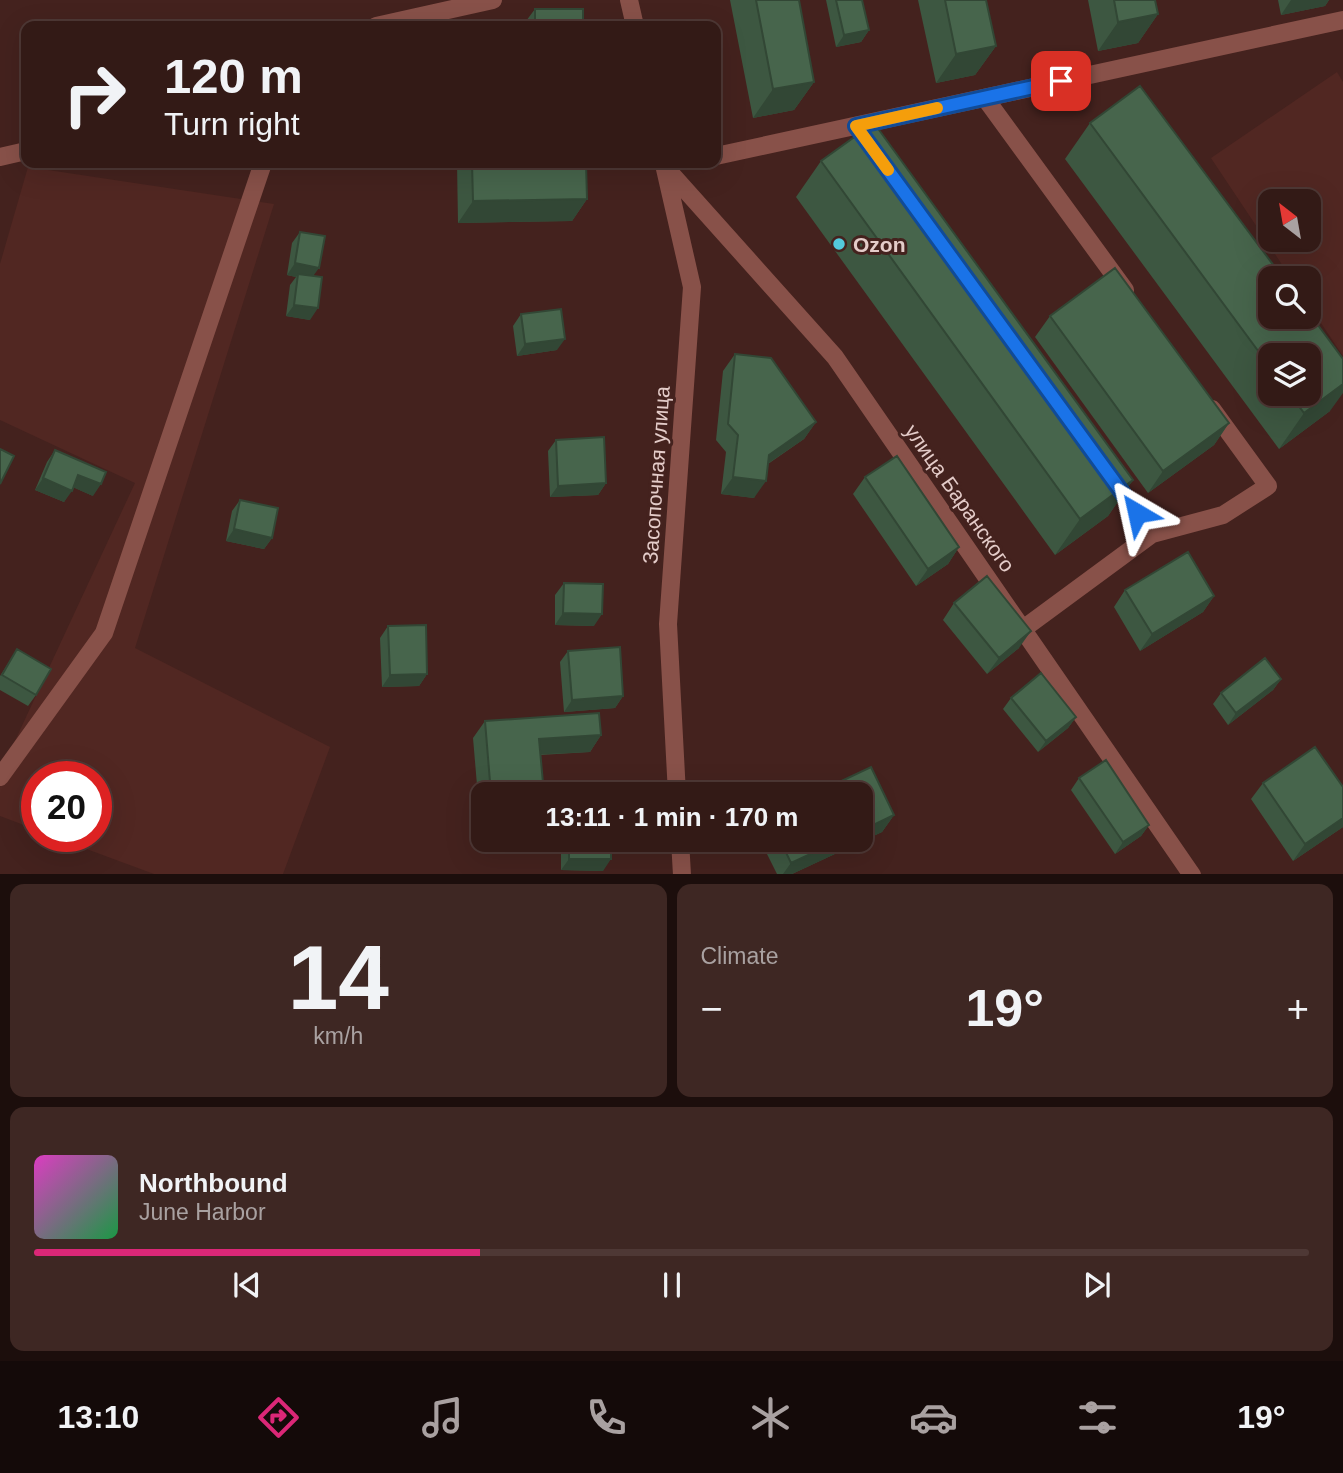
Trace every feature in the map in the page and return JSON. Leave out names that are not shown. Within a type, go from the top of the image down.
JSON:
[{"type":"street","points":[[398,21],[493,0]]},
{"type":"street","points":[[629,0],[634,21]]},
{"type":"street","points":[[721,155],[860,131],[985,98],[1343,20]]},
{"type":"street","points":[[985,98],[1139,309]]},
{"type":"street","points":[[0,157],[21,152]]},
{"type":"street","points":[[0,777],[104,633],[261,168]]},
{"type":"street","name":"Засопочная улица","points":[[665,168],[692,287],[667,624],[676,782]]},
{"type":"street","name":"улица Баранского","points":[[667,168],[835,357],[1192,874]]},
{"type":"street","points":[[1023,629],[1153,534],[1223,515],[1268,486],[1203,397]]},
{"type":"street","points":[[1096,457],[1153,534]]},
{"type":"street","points":[[681,852],[682,874]]},
{"type":"shaded area","points":[[1337,72],[1343,82],[1343,356],[1321,323],[1321,266],[1283,266],[1274,252],[1321,252],[1321,189],[1258,189],[1258,228],[1211,158]]},
{"type":"shaded area","points":[[28,168],[274,204],[135,648],[330,747],[283,874],[154,874],[95,852],[112,852],[112,761],[21,761],[21,824],[0,816],[0,773],[135,483],[0,420],[0,264]]},
{"type":"building","points":[[756,0],[799,0],[814,82],[773,89]]},
{"type":"building","points":[[836,0],[862,0],[869,30],[844,35]]},
{"type":"building","points":[[945,0],[986,0],[996,46],[956,54]]},
{"type":"building","points":[[1114,0],[1155,0],[1158,14],[1118,22]]},
{"type":"building","points":[[535,9],[583,9],[583,21],[535,21]]},
{"type":"building","points":[[1140,86],[1258,244],[1258,252],[1264,252],[1274,266],[1258,266],[1258,329],[1321,329],[1343,359],[1343,384],[1321,400],[1321,343],[1258,343],[1258,351],[1090,123]]},
{"type":"building","points":[[874,123],[1133,480],[1080,519],[821,161]]},
{"type":"building","points":[[472,168],[586,168],[587,199],[473,201]]},
{"type":"building","points":[[300,232],[325,236],[319,268],[295,263]]},
{"type":"building","points":[[1115,268],[1229,423],[1163,471],[1050,316]]},
{"type":"building","points":[[298,274],[322,277],[318,308],[294,305]]},
{"type":"building","points":[[561,309],[565,339],[525,344],[521,314]]},
{"type":"building","points":[[735,354],[771,358],[816,422],[769,455],[766,481],[733,477],[738,435],[728,424]]},
{"type":"building","points":[[1299,406],[1313,406],[1304,413]]},
{"type":"building","points":[[604,437],[606,483],[558,486],[556,440]]},
{"type":"building","points":[[0,449],[14,456],[0,484]]},
{"type":"building","points":[[55,450],[106,472],[101,484],[78,475],[72,491],[43,478]]},
{"type":"building","points":[[897,456],[959,547],[928,569],[865,477]]},
{"type":"building","points":[[240,500],[278,508],[272,538],[234,529]]},
{"type":"building","points":[[1188,552],[1214,596],[1152,634],[1125,590]]},
{"type":"building","points":[[987,576],[1031,631],[999,658],[954,603]]},
{"type":"building","points":[[564,583],[603,584],[602,614],[563,613]]},
{"type":"building","points":[[426,625],[427,674],[390,675],[388,626]]},
{"type":"building","points":[[620,647],[623,696],[572,700],[568,651]]},
{"type":"building","points":[[17,649],[51,669],[36,695],[2,675]]},
{"type":"building","points":[[1265,658],[1281,679],[1236,713],[1221,693]]},
{"type":"building","points":[[1041,673],[1076,717],[1046,741],[1011,698]]},
{"type":"building","points":[[599,713],[601,735],[539,739],[543,782],[490,782],[485,721]]},
{"type":"building","points":[[1315,747],[1343,787],[1343,818],[1305,844],[1263,783]]},
{"type":"building","points":[[1106,760],[1149,825],[1123,842],[1079,778]]},
{"type":"building","points":[[871,767],[894,815],[873,825],[873,782],[839,782]]},
{"type":"building","points":[[569,852],[611,852],[611,859],[569,859]]},
{"type":"building","points":[[786,852],[815,852],[791,863]]},
{"type":"slow traffic","points":[[888,170],[856,126],[937,108]]},
{"type":"place","name":"Ozon","points":[[839,244]]},
{"type":"route","points":[[1061,81],[856,126],[1137,513]]}]
